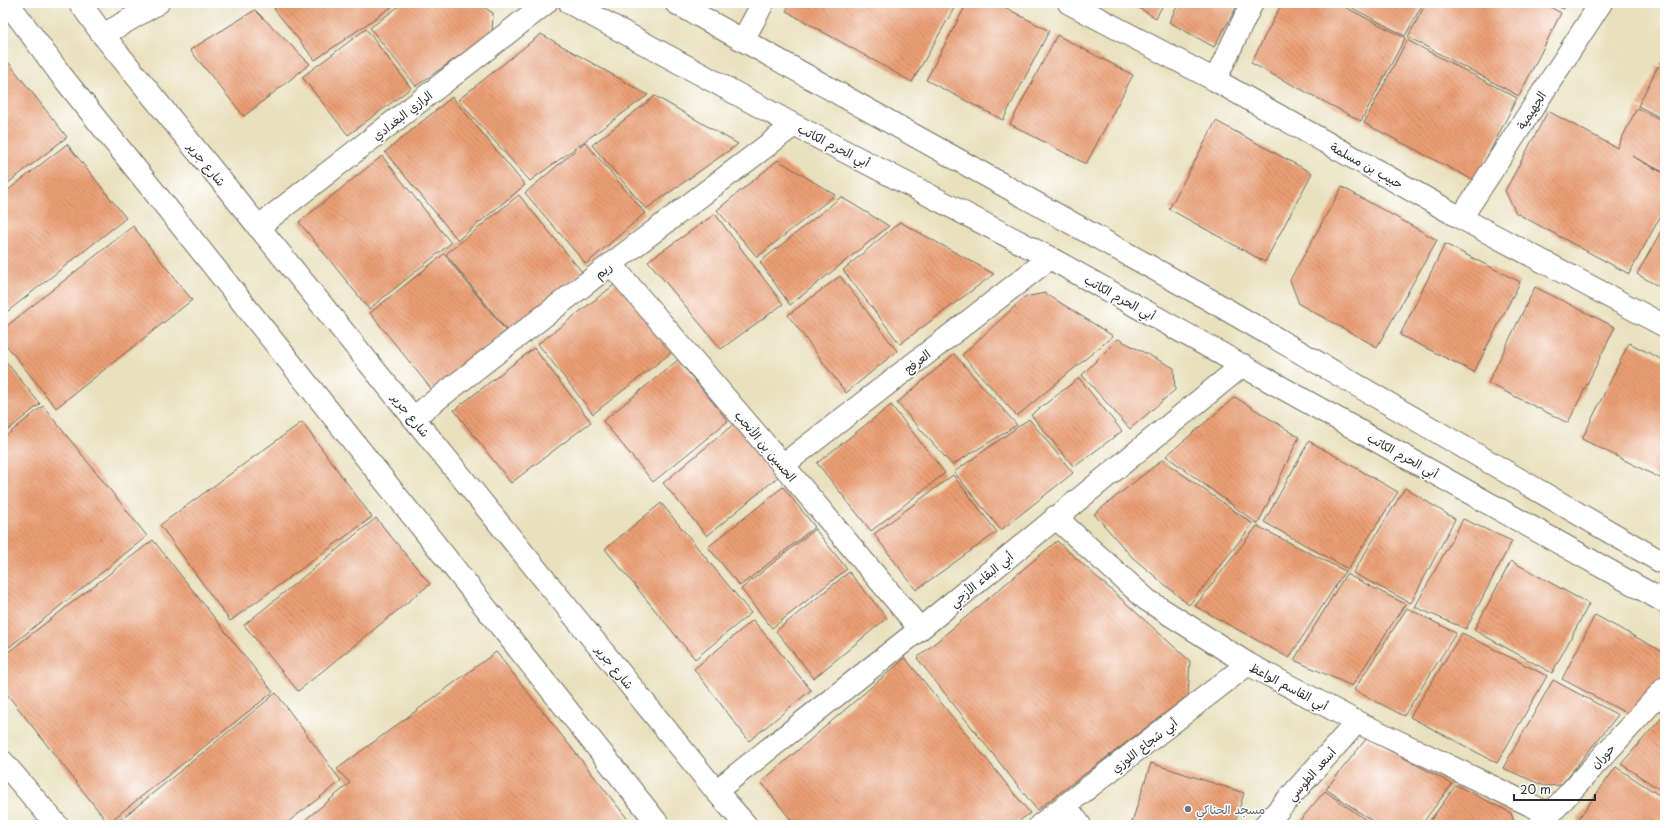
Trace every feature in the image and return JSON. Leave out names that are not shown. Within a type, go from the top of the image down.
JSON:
[{"type":"street","points":[[8,3],[61,75],[659,825]]},
{"type":"street","name":"شارع جرير","points":[[80,3],[103,35],[258,227],[716,791],[746,825]]},
{"type":"street","points":[[103,35],[158,3]]},
{"type":"street","name":"الرازي البغدادي","points":[[258,227],[546,3]]},
{"type":"street","name":"أبي الحرم الكاتب","points":[[570,3],[794,125],[1050,258],[1665,602]]},
{"type":"street","points":[[676,3],[1210,300],[1665,564]]},
{"type":"street","points":[[743,40],[763,3]]},
{"type":"street","name":"حبيب بن مسلمة","points":[[1069,3],[1215,80],[1461,218],[1665,326]]},
{"type":"street","points":[[1215,80],[1252,3]]},
{"type":"street","name":"الجهيمية","points":[[1461,218],[1600,3]]},
{"type":"street","name":"ريم","points":[[413,418],[611,264],[794,125]]},
{"type":"street","name":"العرفج","points":[[783,465],[1050,258]]},
{"type":"street","name":"الحسين بن الأنجب","points":[[611,264],[783,465],[920,629]]},
{"type":"street","name":"أبي البقاء الأزجي","points":[[716,791],[920,629],[1055,517],[1243,365]]},
{"type":"street","name":"أبي القاسم الواعظ","points":[[1055,517],[1147,600],[1248,664],[1545,820]]},
{"type":"street","name":"أبي شجاع اللوزي","points":[[1040,825],[1248,664]]},
{"type":"street","name":"حوران","points":[[1545,820],[1665,688]]},
{"type":"street","name":"أسعد الطوسي","points":[[1265,825],[1357,722]]},
{"type":"street","points":[[3,762],[39,802],[57,825]]},
{"type":"street","points":[[35,825],[39,802]]},
{"type":"street","points":[[1066,806],[1080,825]]},
{"type":"building","points":[[281,3],[397,3],[315,60],[274,9]]},
{"type":"building","points":[[403,3],[477,3],[493,13],[492,33],[416,86],[370,28]]},
{"type":"building","points":[[790,3],[957,3],[912,82],[786,11]]},
{"type":"building","points":[[967,3],[997,3],[1049,31],[1003,120],[926,80]]},
{"type":"building","points":[[1130,3],[1164,3],[1156,18]]},
{"type":"building","points":[[1179,3],[1239,3],[1214,47],[1169,22]]},
{"type":"building","points":[[1282,3],[1337,3],[1405,38],[1361,121],[1251,63]]},
{"type":"building","points":[[1343,3],[1423,3],[1405,36]]},
{"type":"building","points":[[1426,3],[1543,3],[1561,13],[1519,96],[1408,37]]},
{"type":"building","points":[[1551,3],[1566,3],[1563,9]]},
{"type":"building","points":[[255,10],[310,64],[244,116],[190,50]]},
{"type":"building","points":[[366,29],[411,88],[348,135],[302,77]]},
{"type":"building","points":[[541,34],[648,95],[530,181],[458,100]]},
{"type":"building","points":[[1057,35],[1133,75],[1086,164],[1010,124]]},
{"type":"building","points":[[1407,40],[1517,98],[1475,181],[1364,123]]},
{"type":"building","points":[[1665,56],[1665,67],[1660,64]]},
{"type":"building","points":[[8,62],[67,137],[3,187],[3,65]]},
{"type":"building","points":[[1658,66],[1665,70],[1665,120],[1638,106]]},
{"type":"building","points":[[655,96],[738,144],[646,209],[592,145]]},
{"type":"building","points":[[452,97],[525,185],[458,240],[385,152]]},
{"type":"building","points":[[1637,108],[1665,122],[1665,173],[1632,156],[1665,174],[1665,208],[1629,274],[1516,213],[1505,191],[1548,111],[1617,148]]},
{"type":"building","points":[[1216,121],[1312,173],[1265,262],[1169,209]]},
{"type":"building","points":[[585,142],[645,213],[586,264],[525,193]]},
{"type":"building","points":[[67,144],[126,218],[3,315],[3,194]]},
{"type":"building","points":[[382,156],[451,243],[369,309],[299,222]]},
{"type":"building","points":[[778,160],[835,195],[757,257],[717,210]]},
{"type":"building","points":[[1342,187],[1437,240],[1377,347],[1299,304],[1290,280]]},
{"type":"building","points":[[519,195],[582,272],[508,332],[446,254]]},
{"type":"building","points":[[841,197],[889,226],[790,305],[760,262]]},
{"type":"building","points":[[715,214],[783,304],[721,349],[648,261]]},
{"type":"building","points":[[900,222],[994,274],[900,344],[843,270]]},
{"type":"building","points":[[1665,224],[1665,290],[1637,274]]},
{"type":"building","points":[[133,226],[192,300],[56,408],[3,341],[3,329]]},
{"type":"building","points":[[1445,244],[1520,282],[1474,372],[1400,335]]},
{"type":"building","points":[[444,254],[506,331],[433,391],[370,313]]},
{"type":"building","points":[[840,276],[897,351],[846,393],[788,315]]},
{"type":"building","points":[[618,282],[672,352],[593,414],[538,344]]},
{"type":"building","points":[[1535,287],[1615,327],[1568,423],[1488,383]]},
{"type":"building","points":[[1045,293],[1113,336],[1017,416],[962,355],[1025,297]]},
{"type":"building","points":[[1118,339],[1174,368],[1175,390],[1130,429],[1082,375]]},
{"type":"building","points":[[1629,343],[1665,361],[1665,473],[1662,479],[1582,439]]},
{"type":"building","points":[[534,348],[591,422],[511,483],[454,410]]},
{"type":"building","points":[[954,354],[1017,425],[952,465],[897,403]]},
{"type":"building","points":[[3,358],[40,404],[3,434]]},
{"type":"building","points":[[678,360],[728,421],[653,482],[603,421]]},
{"type":"building","points":[[1079,378],[1122,431],[1074,467],[1031,415]]},
{"type":"building","points":[[1235,397],[1299,437],[1258,524],[1166,456]]},
{"type":"building","points":[[891,405],[945,473],[871,531],[817,463]]},
{"type":"building","points":[[43,406],[147,536],[3,652],[3,438]]},
{"type":"building","points":[[1029,419],[1073,473],[1001,530],[954,472]]},
{"type":"building","points":[[302,422],[372,517],[230,621],[160,525]]},
{"type":"building","points":[[735,423],[779,476],[707,536],[663,483]]},
{"type":"building","points":[[1309,441],[1398,492],[1348,569],[1264,522]]},
{"type":"building","points":[[1162,460],[1253,524],[1189,605],[1132,557],[1094,514]]},
{"type":"building","points":[[953,475],[997,532],[916,590],[874,534]]},
{"type":"building","points":[[783,487],[815,527],[740,586],[708,547]]},
{"type":"building","points":[[1405,488],[1455,519],[1411,603],[1353,573]]},
{"type":"building","points":[[661,503],[751,613],[695,659],[605,549]]},
{"type":"building","points":[[376,518],[430,584],[298,691],[244,625]]},
{"type":"building","points":[[1463,519],[1512,541],[1466,629],[1415,607]]},
{"type":"building","points":[[1257,526],[1345,571],[1289,658],[1195,606]]},
{"type":"building","points":[[815,529],[847,569],[772,628],[741,589]]},
{"type":"building","points":[[153,540],[273,692],[108,823],[3,689],[3,656]]},
{"type":"building","points":[[1057,541],[1190,661],[1188,696],[1037,810],[917,658]]},
{"type":"building","points":[[1511,561],[1589,604],[1552,673],[1474,630]]},
{"type":"building","points":[[849,572],[887,618],[814,678],[776,631]]},
{"type":"building","points":[[1346,574],[1405,604],[1352,686],[1294,660]]},
{"type":"building","points":[[1407,608],[1456,633],[1404,716],[1354,690]]},
{"type":"building","points":[[1595,615],[1665,653],[1665,669],[1652,694],[1630,715],[1562,679]]},
{"type":"building","points":[[753,620],[811,690],[749,741],[694,669]]},
{"type":"building","points":[[1462,633],[1547,676],[1497,763],[1410,717]]},
{"type":"building","points":[[496,652],[630,822],[630,825],[299,825],[350,783],[337,769]]},
{"type":"building","points":[[905,658],[1030,813],[1014,825],[795,825],[761,782]]},
{"type":"building","points":[[1553,680],[1618,715],[1561,785],[1544,786],[1503,768]]},
{"type":"building","points":[[276,693],[341,781],[284,825],[114,825]]},
{"type":"building","points":[[1665,714],[1665,793],[1621,764]]},
{"type":"building","points":[[1367,738],[1452,784],[1421,825],[1378,825],[1326,789]]},
{"type":"building","name":"مسجد الحناكي","points":[[1151,763],[1244,793],[1234,825],[1131,825]]},
{"type":"building","points":[[1616,767],[1665,799],[1665,825],[1580,825],[1576,822]]},
{"type":"building","points":[[1456,785],[1511,813],[1515,825],[1427,825]]},
{"type":"building","points":[[1325,791],[1373,825],[1296,825]]},
{"type":"place","name":"مسجد الحناكي","points":[[1188,809]]}]
